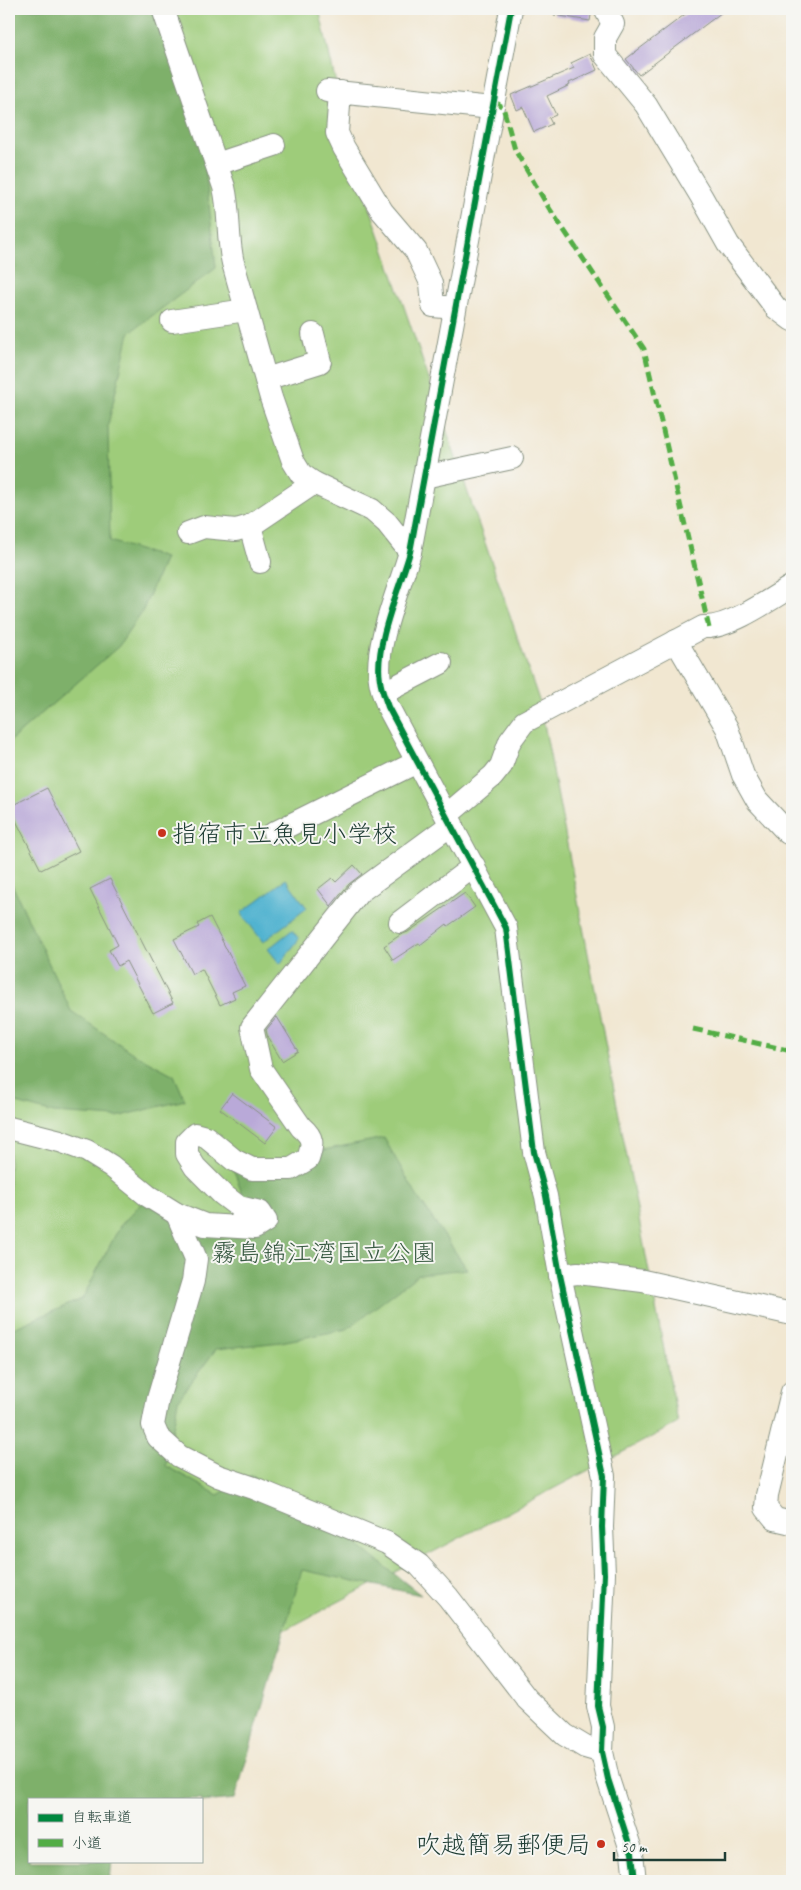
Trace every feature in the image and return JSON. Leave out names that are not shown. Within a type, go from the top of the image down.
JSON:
[{"type":"street","points":[[163,9],[217,164],[228,203],[231,254],[266,379],[293,461],[302,474],[314,483],[372,510],[388,523],[410,552]]},
{"type":"street","points":[[510,9],[410,552],[384,636],[380,655],[380,681],[388,707],[506,928],[534,1152],[546,1196],[560,1275],[604,1476],[602,1527],[604,1574],[598,1706],[602,1727],[602,1752],[608,1779],[632,1852],[635,1881]]},
{"type":"street","points":[[605,9],[613,24],[605,38],[605,55],[646,105],[728,244],[776,308],[792,320]]},
{"type":"street","points":[[455,308],[433,306],[431,283],[416,251],[382,211],[344,148],[337,133],[333,92],[492,108]]},
{"type":"street","points":[[217,164],[274,145]]},
{"type":"street","points":[[172,321],[246,310]]},
{"type":"street","points":[[266,379],[320,362],[313,334]]},
{"type":"street","points":[[424,477],[512,458]]},
{"type":"street","points":[[188,533],[204,527],[236,530],[250,526],[314,483]]},
{"type":"street","points":[[250,526],[260,562]]},
{"type":"street","points":[[9,1128],[60,1141],[87,1151],[111,1166],[148,1196],[177,1214],[205,1225],[255,1228],[266,1221],[260,1212],[239,1207],[222,1194],[195,1167],[187,1154],[187,1142],[195,1134],[206,1137],[234,1160],[252,1169],[291,1169],[308,1159],[313,1145],[309,1134],[301,1127],[261,1068],[252,1027],[359,892],[449,819],[493,776],[501,766],[510,741],[524,722],[703,627],[709,628],[739,618],[792,586]]},
{"type":"street","points":[[676,642],[727,728],[743,775],[758,800],[792,834]]},
{"type":"street","points":[[383,693],[441,662]]},
{"type":"street","points":[[274,833],[417,762]]},
{"type":"street","points":[[400,922],[474,866]]},
{"type":"street","points":[[177,1214],[196,1259],[193,1281],[158,1399],[153,1426],[158,1436],[179,1456],[218,1476],[254,1488],[387,1543],[419,1565],[448,1598],[527,1699],[565,1735],[585,1747],[602,1752]]},
{"type":"street","points":[[560,1275],[578,1273],[643,1281],[792,1314]]},
{"type":"street","points":[[792,1392],[766,1495],[766,1508],[774,1519],[792,1523]]},
{"type":"green space","name":"霧島錦江湾国立公園","points":[[9,9],[319,9],[353,158],[540,703],[678,1423],[266,1640],[9,1681]]},
{"type":"green space","points":[[9,9],[159,9],[199,114],[216,268],[129,333],[108,425],[110,541],[165,558],[143,610],[119,646],[9,742]]},
{"type":"green space","points":[[9,878],[71,1011],[131,1052],[174,1075],[185,1100],[117,1117],[54,1113],[9,1101]]},
{"type":"green space","points":[[384,1138],[417,1196],[467,1269],[419,1274],[347,1329],[281,1342],[216,1349],[178,1400],[166,1466],[218,1495],[252,1475],[345,1535],[421,1595],[302,1570],[235,1799],[202,1802],[202,1798],[28,1798],[28,1862],[112,1862],[110,1881],[9,1881],[9,1330],[82,1299],[120,1226],[149,1195],[200,1216],[254,1225],[233,1168]]},
{"type":"water","points":[[286,879],[307,908],[263,942],[241,913]]},
{"type":"water","points":[[292,930],[299,939],[280,964],[268,949]]},
{"type":"building","points":[[555,9],[592,9],[590,21],[554,15]]},
{"type":"building","points":[[692,9],[726,9],[639,75],[626,59]]},
{"type":"building","points":[[590,54],[597,70],[547,96],[556,115],[549,118],[552,124],[534,132],[523,107],[517,110],[511,95],[574,68],[571,63]]},
{"type":"building","points":[[47,788],[79,851],[41,870],[9,807]]},
{"type":"building","points":[[354,865],[362,874],[349,884],[331,906],[318,889],[332,878],[336,882]]},
{"type":"building","points":[[110,879],[173,1003],[153,1013],[126,961],[118,966],[109,950],[118,945],[90,889]]},
{"type":"building","points":[[465,893],[475,907],[448,926],[447,924],[420,945],[419,943],[393,960],[384,946]]},
{"type":"building","points":[[210,917],[245,986],[232,992],[235,998],[220,1005],[202,969],[192,974],[174,939],[199,927],[197,924]]},
{"type":"building","points":[[277,1017],[298,1051],[282,1061],[268,1038],[266,1030]]},
{"type":"building","points":[[232,1093],[277,1127],[265,1143],[220,1109]]},
{"type":"marked path","points":[[493,101],[503,107],[515,150],[549,208],[644,349],[709,628]]},
{"type":"marked path","points":[[693,1029],[792,1051]]},
{"type":"cycle path","points":[[511,9],[410,552],[384,633],[379,666],[382,690],[388,707],[506,928],[534,1152],[546,1196],[560,1275],[604,1476],[602,1527],[604,1574],[598,1706],[603,1727],[602,1752],[608,1779],[632,1853],[635,1881]]},
{"type":"place","name":"指宿市立魚見小学校","points":[[162,833]]},
{"type":"place","name":"吹越簡易郵便局","points":[[601,1844]]}]
